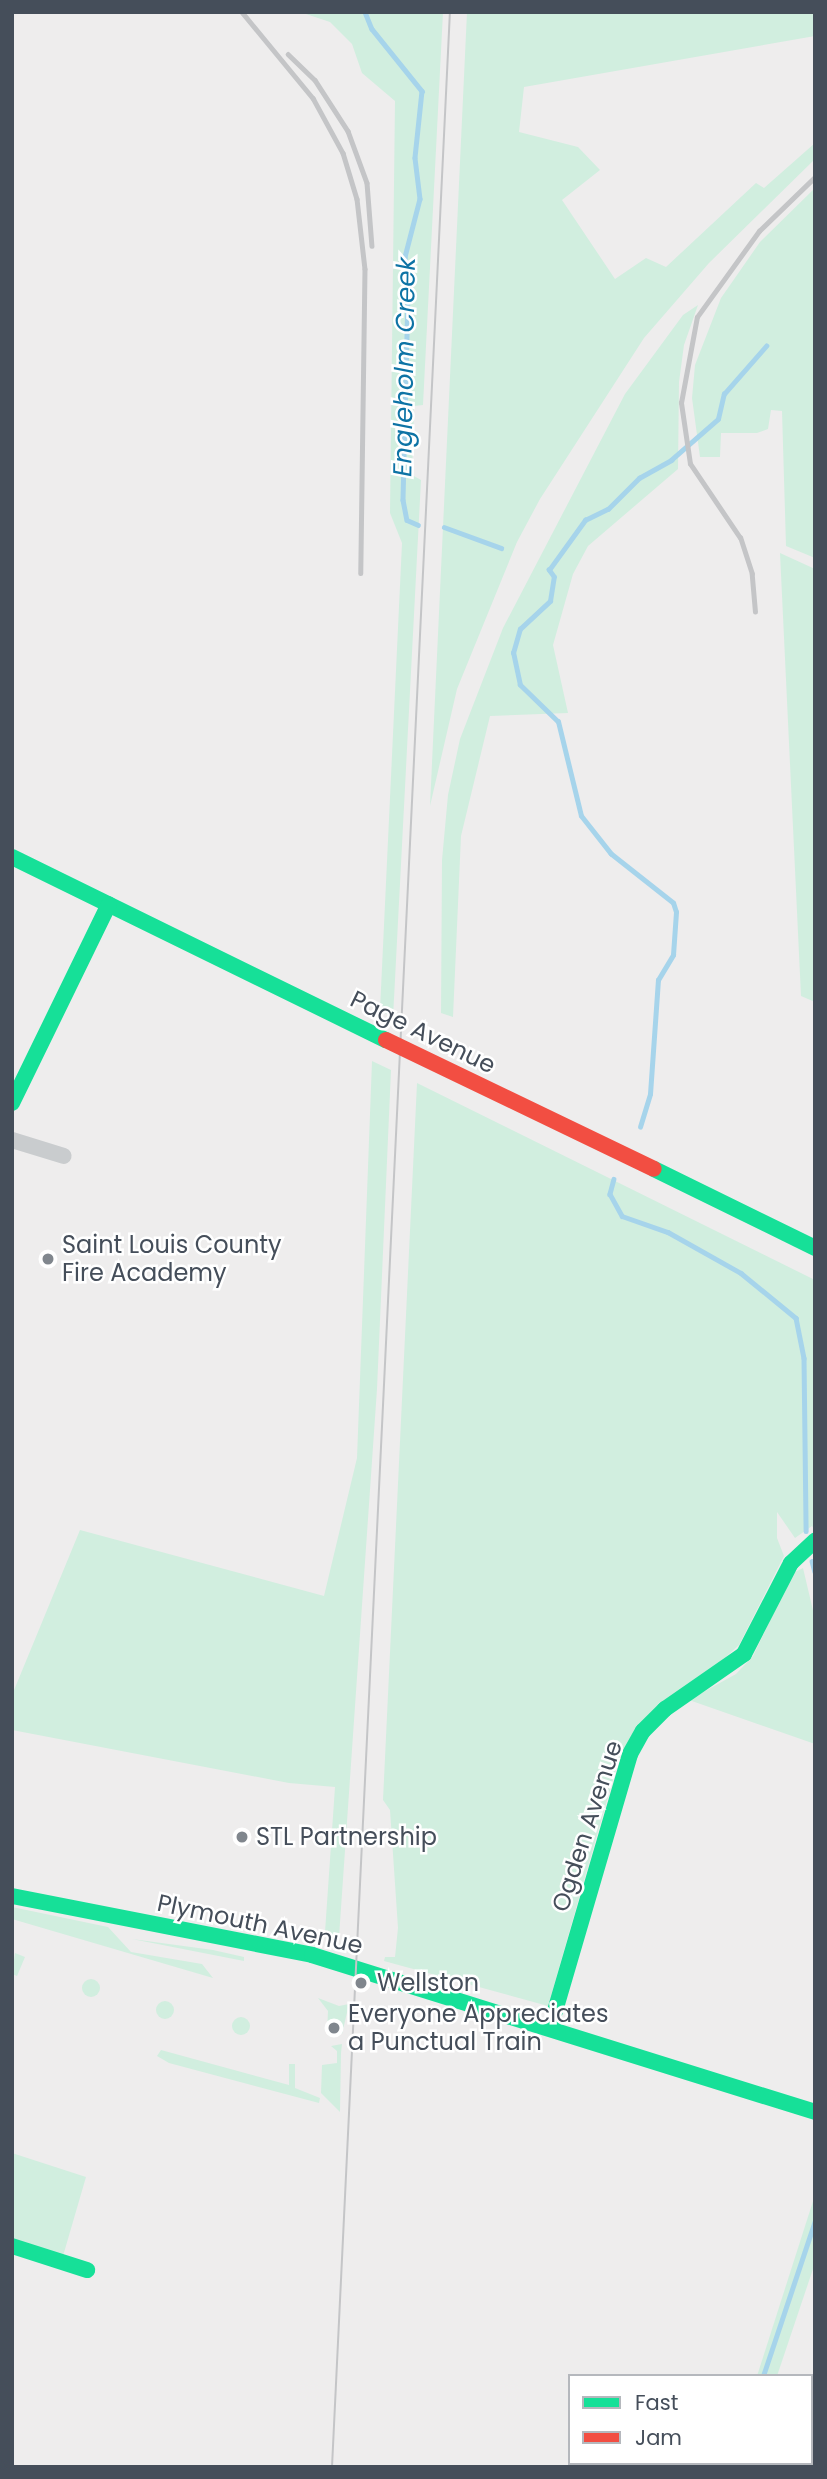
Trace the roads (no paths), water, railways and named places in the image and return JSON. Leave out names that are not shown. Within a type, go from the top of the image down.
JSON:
[{"type":"street","name":"Page Avenue","points":[[12,857],[815,1248]]},
{"type":"street","points":[[12,1103],[109,904]]},
{"type":"street","points":[[12,1140],[64,1156]]},
{"type":"street","name":"Ogden Avenue","points":[[550,2028],[630,1754],[643,1731],[665,1709],[744,1654],[791,1563],[815,1541]]},
{"type":"street","name":"Plymouth Avenue","points":[[12,1896],[312,1955],[815,2112]]},
{"type":"street","points":[[12,2246],[87,2270]]},
{"type":"waterway","name":"Engleholm Creek","points":[[365,12],[372,29],[422,91],[415,158],[420,199],[405,257],[408,295],[403,500],[407,520],[418,525]]},
{"type":"waterway","name":"Engleholm Creek","points":[[640,1127],[650,1094],[658,980],[673,955],[676,912],[673,903],[611,854],[581,816],[558,722],[520,685],[513,653],[520,629],[550,601],[554,577],[549,570],[585,520],[608,509],[639,478],[671,460],[718,419],[724,394],[766,346]]},
{"type":"waterway","name":"Engleholm Creek","points":[[444,527],[501,548]]},
{"type":"waterway","name":"Engleholm Creek","points":[[614,1179],[610,1194],[622,1216],[668,1232],[741,1273],[796,1318],[804,1358],[806,1531]]},
{"type":"waterway","name":"Engleholm Creek","points":[[812,1561],[815,1572]]},
{"type":"waterway","name":"Engleholm Creek","points":[[764,2374],[815,2221]]},
{"type":"tram line","points":[[332,2467],[450,12]]},
{"type":"railway","points":[[242,12],[313,98],[343,153],[357,199],[365,269],[361,573]]},
{"type":"railway","points":[[288,54],[315,80],[348,131],[367,183],[372,246]]},
{"type":"railway","points":[[755,612],[752,574],[740,538],[690,464],[681,403],[697,317],[759,231],[815,177]]},
{"type":"place","name":"Saint Louis County Fire Academy","points":[[48,1259]]},
{"type":"place","name":"STL Partnership","points":[[242,1837]]},
{"type":"place","name":"Wellston","points":[[361,1983]]},
{"type":"place","name":"Everyone Appreciates a Punctual Train","points":[[334,2028]]}]
